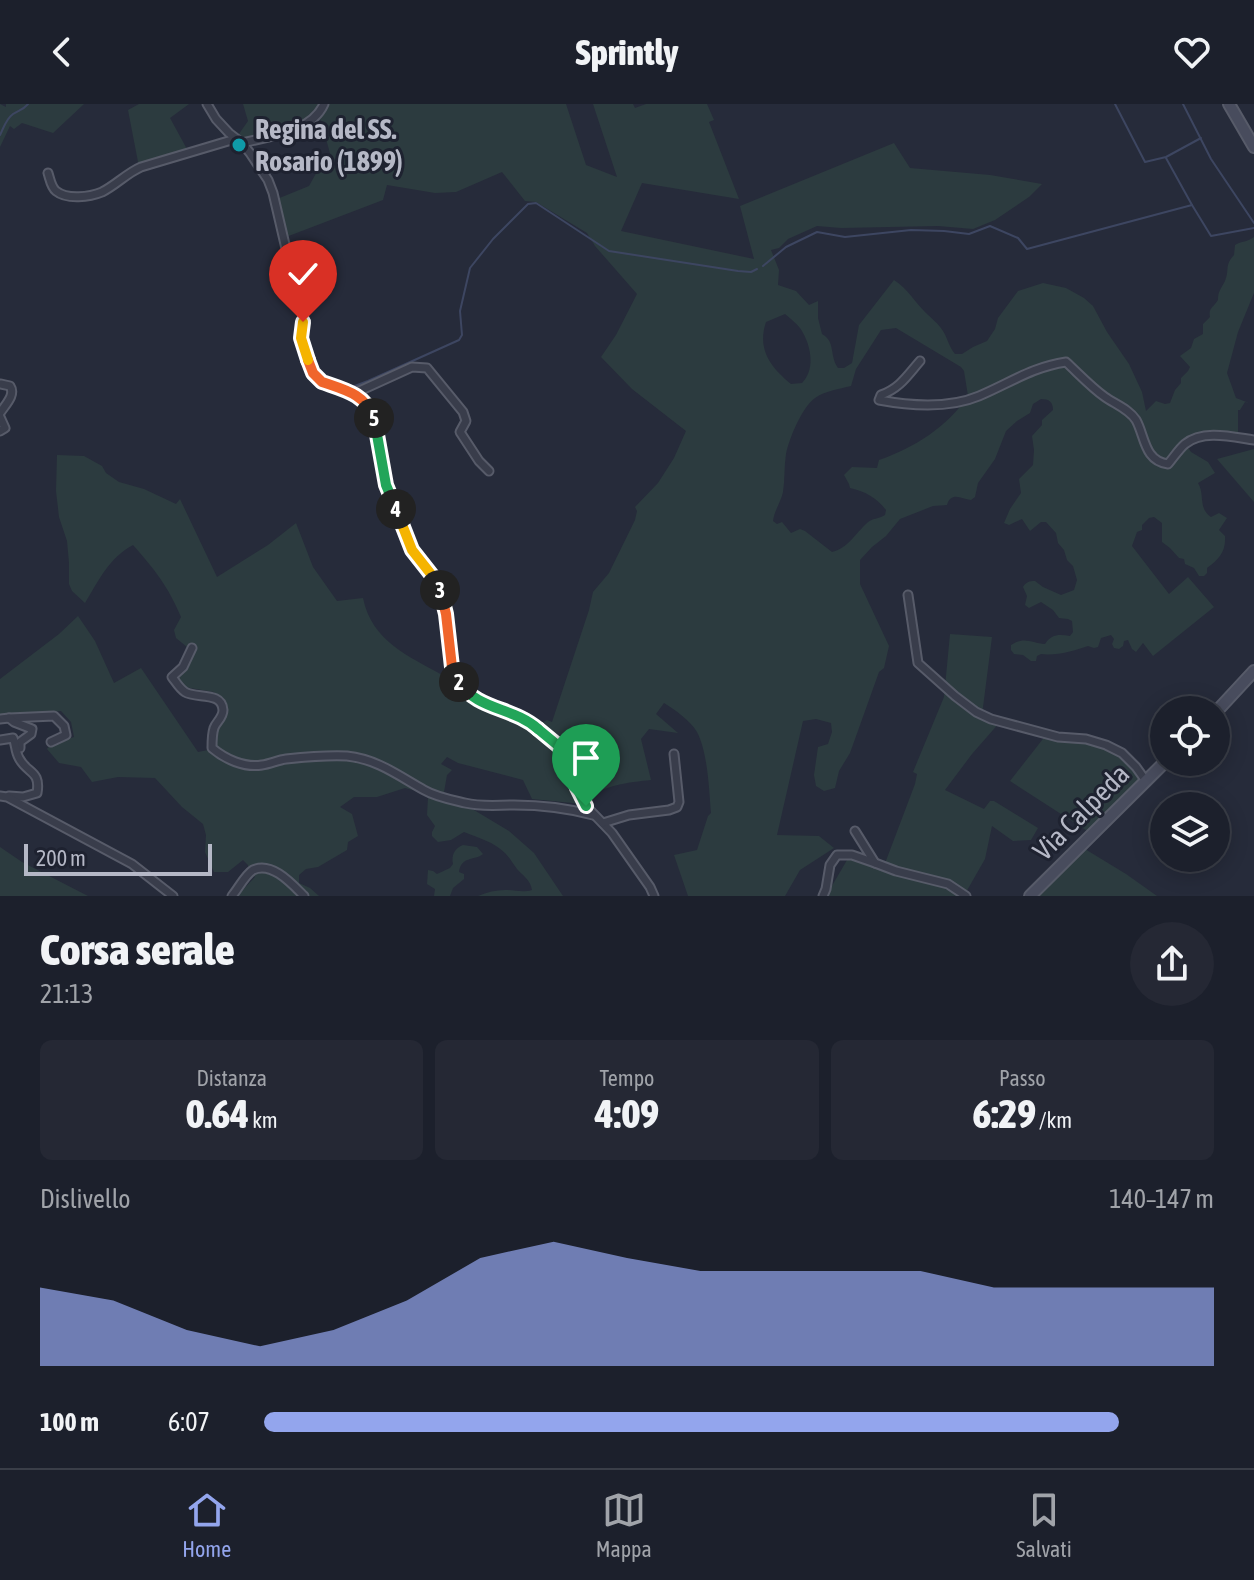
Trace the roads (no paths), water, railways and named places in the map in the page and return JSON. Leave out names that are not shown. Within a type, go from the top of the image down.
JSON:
[{"type":"street","points":[[207,104],[268,180],[287,253],[303,298],[301,338],[313,373],[322,382],[355,393],[373,414],[386,485],[412,550],[441,592],[452,667],[457,680],[479,701],[526,718],[561,748],[586,806],[603,823],[654,896]]},
{"type":"street","points":[[48,173],[52,186],[60,193],[91,195],[141,167],[302,127],[316,118],[324,104]]},
{"type":"street","points":[[1229,104],[1254,147]]},
{"type":"street","points":[[920,361],[897,387],[881,395],[879,400],[904,404],[957,403],[977,397],[1044,365],[1066,362],[1103,396],[1129,413],[1136,421],[1148,452],[1162,463],[1168,464],[1187,442],[1195,438],[1213,435],[1254,440]]},
{"type":"street","points":[[355,393],[412,367],[427,368],[463,412],[466,421],[460,432],[489,471]]},
{"type":"street","points":[[0,431],[5,428],[0,415],[12,395],[10,386],[1,384]]},
{"type":"street","points":[[908,595],[918,663],[955,696],[991,719],[1058,737],[1086,739],[1106,745],[1122,753],[1146,781]]},
{"type":"street","points":[[192,648],[183,667],[172,677],[187,694],[209,695],[219,701],[223,709],[221,718],[214,726],[212,748],[221,756],[244,765],[321,757],[369,759],[427,792],[468,804],[490,807],[542,806],[595,815]]},
{"type":"street","points":[[1230,697],[1254,671]]},
{"type":"street","points":[[0,719],[54,716],[64,726],[66,735],[51,742]]},
{"type":"street","points":[[9,718],[32,729],[20,742],[19,758]]},
{"type":"street","points":[[0,740],[13,738],[19,758],[35,774],[39,783],[37,793],[23,797],[4,796]]},
{"type":"street","points":[[603,823],[677,807],[674,754]]},
{"type":"street","name":"Via Calpeda","points":[[1030,896],[1151,776]]},
{"type":"street","points":[[4,796],[132,864],[173,896]]},
{"type":"street","points":[[855,831],[875,863]]},
{"type":"street","points":[[823,896],[830,865],[837,855],[852,855],[896,871],[948,884],[966,896]]},
{"type":"street","points":[[232,896],[252,871],[265,868],[280,874],[304,896]]},
{"type":"waterway","points":[[0,135],[11,116],[28,104]]},
{"type":"waterway","points":[[1115,104],[1145,162],[1166,157],[1201,138]]},
{"type":"waterway","points":[[1183,104],[1211,159],[1254,223]]},
{"type":"waterway","points":[[1166,158],[1192,205]]},
{"type":"waterway","points":[[340,385],[352,387],[368,381],[459,340],[462,335],[460,311],[470,268],[493,239],[528,204],[536,203],[609,251],[738,271],[757,269]]},
{"type":"waterway","points":[[763,266],[786,247],[817,232],[845,237],[911,230],[969,234],[990,226],[1018,238],[1027,249],[1192,205],[1211,236],[1254,228]]},
{"type":"place","name":"Regina del SS. Rosario (1899)","points":[[239,145]]}]
